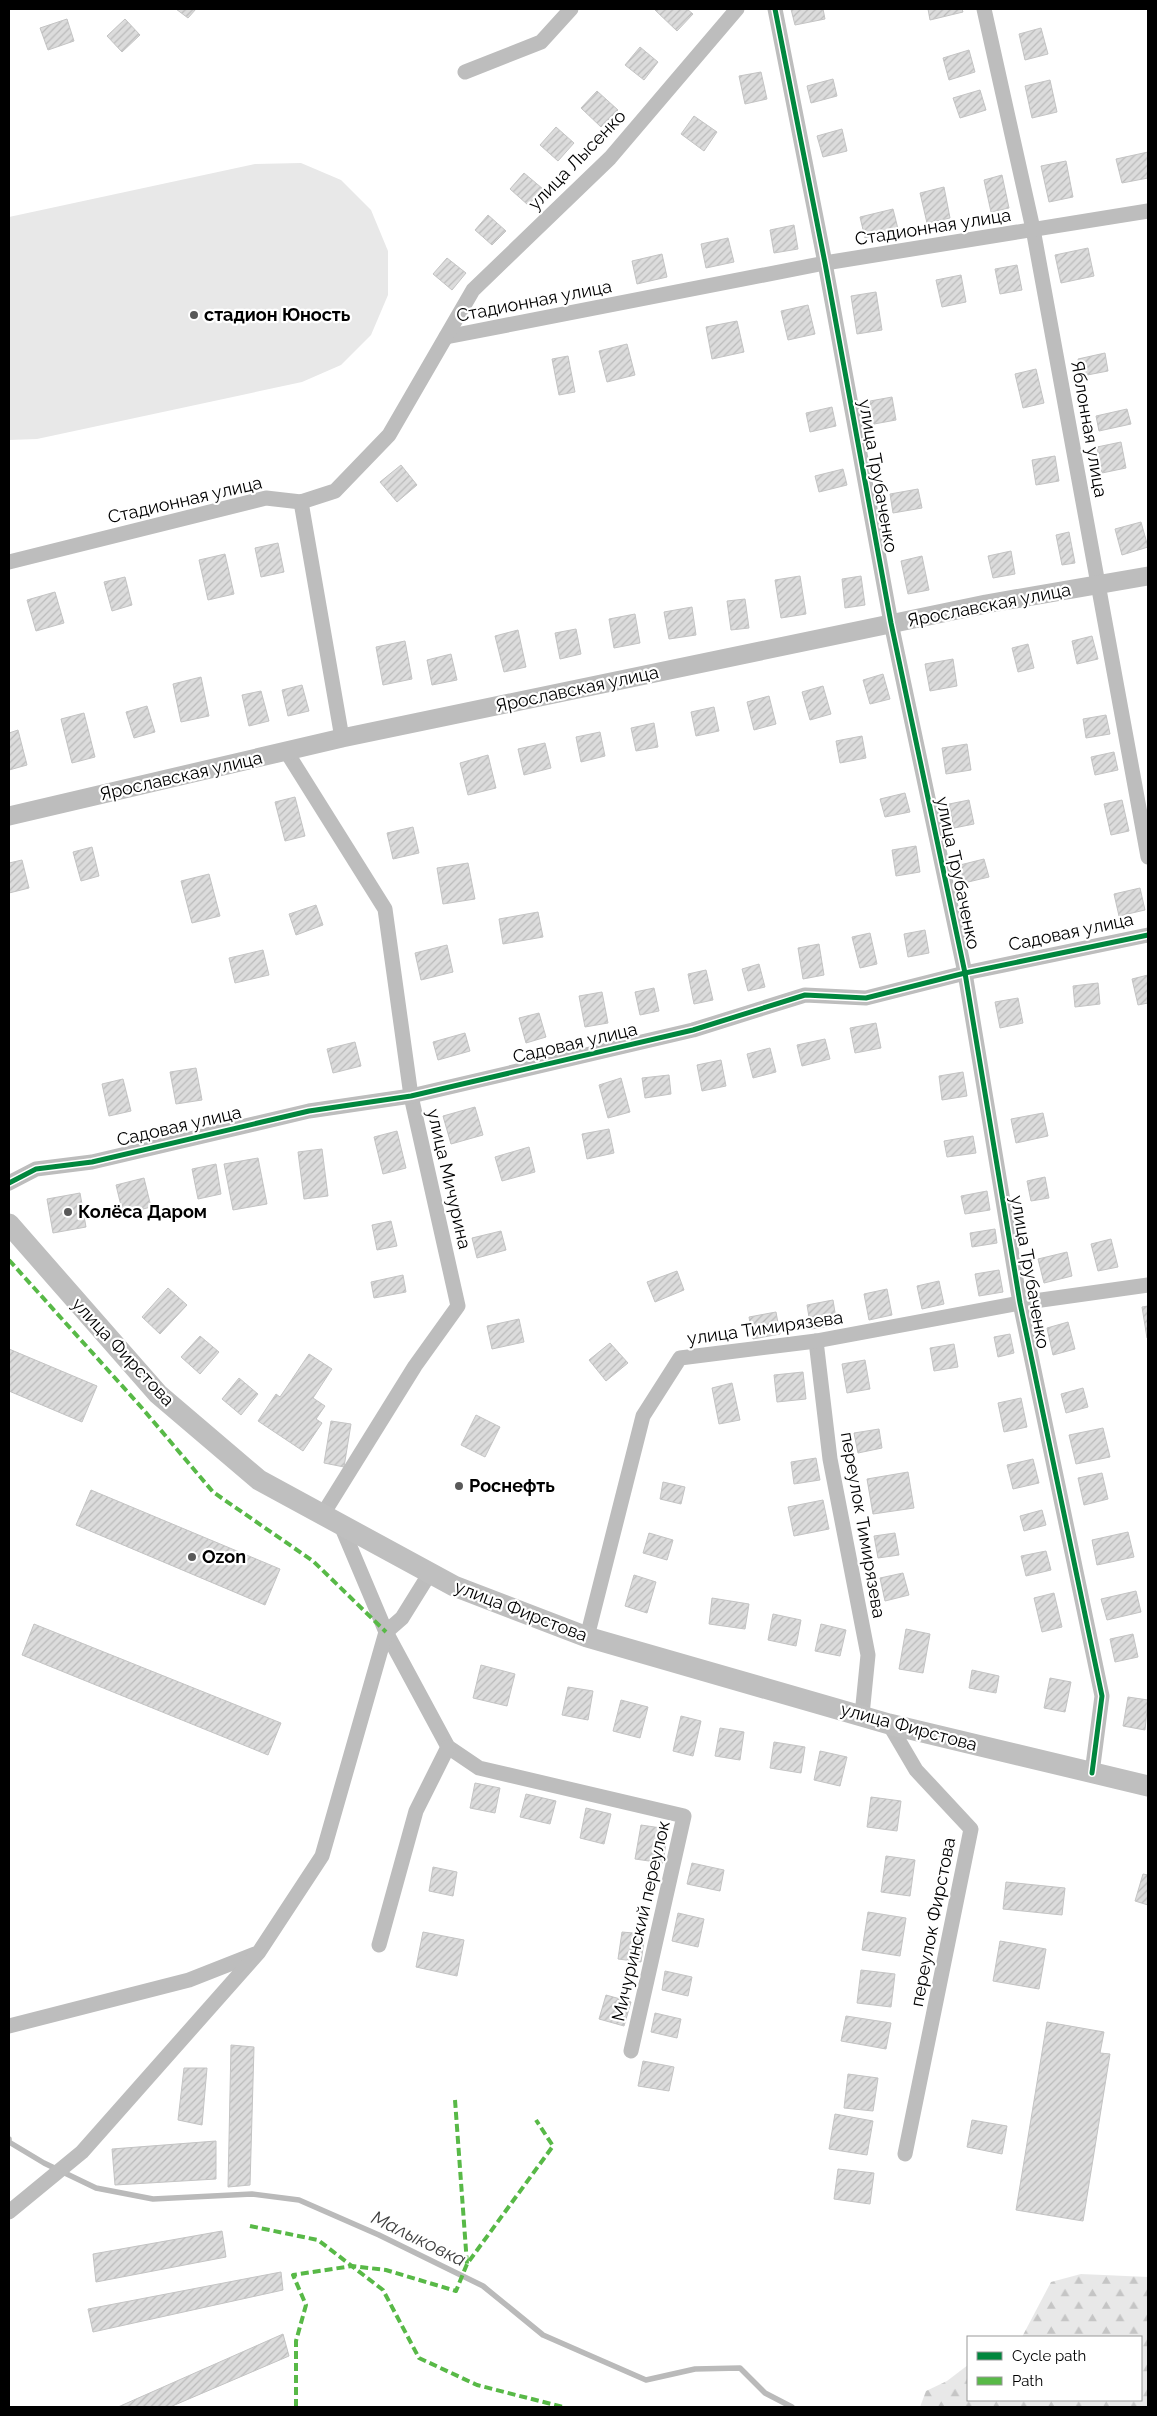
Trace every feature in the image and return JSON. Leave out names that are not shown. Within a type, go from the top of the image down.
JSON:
[{"type":"main road","name":"улица Фирстова","points":[[9,1224],[158,1394],[259,1480],[454,1586],[587,1637],[889,1724],[1148,1786]]},
{"type":"street","points":[[465,72],[541,42],[571,9]]},
{"type":"street","name":"улица Лысенко","points":[[446,337],[473,290],[610,158],[737,9]]},
{"type":"street","name":"улица Трубаченко","points":[[775,9],[825,263],[891,623],[965,973],[1020,1303],[1102,1696],[1092,1773]]},
{"type":"street","name":"Яблонная улица","points":[[984,9],[1033,229],[1148,857]]},
{"type":"street","name":"Стадионная улица","points":[[9,562],[266,498],[301,502],[335,491],[389,435],[446,337],[825,263],[1148,211]]},
{"type":"street","points":[[301,502],[342,738]]},
{"type":"street","name":"Ярославская улица","points":[[9,816],[342,738],[891,623],[986,604],[1148,576]]},
{"type":"street","name":"улица Мичурина","points":[[286,752],[384,909],[411,1096],[458,1306],[410,1374],[332,1518]]},
{"type":"street","name":"Садовая улица","points":[[9,1183],[36,1169],[92,1162],[309,1110],[411,1096],[693,1030],[805,995],[866,998],[965,973],[1148,935]]},
{"type":"street","name":"улица Тимирязева","points":[[587,1637],[643,1416],[680,1358],[816,1341],[1020,1303],[1148,1285]]},
{"type":"street","name":"переулок Тимирязева","points":[[816,1341],[830,1459],[868,1655],[862,1715]]},
{"type":"street","name":"Мичуринский переулок","points":[[332,1518],[386,1632],[448,1747],[478,1768],[684,1816],[631,2051]]},
{"type":"street","points":[[9,2212],[82,2152],[259,1952],[322,1856],[386,1632],[402,1618],[430,1573]]},
{"type":"street","name":"переулок Фирстова","points":[[889,1724],[916,1770],[971,1829],[905,2154]]},
{"type":"street","points":[[379,1945],[416,1811],[448,1747]]},
{"type":"street","points":[[9,2026],[189,1980],[259,1952]]},
{"type":"green space","name":"стадион Юность","points":[[301,163],[341,180],[371,210],[388,251],[388,295],[371,335],[341,365],[302,382],[37,439],[9,440],[9,217],[255,164]]},
{"type":"green space","points":[[1081,2274],[1148,2277],[1148,2407],[920,2407],[926,2391],[947,2381],[967,2366],[967,2401],[1142,2401],[1142,2336],[1023,2336],[1051,2282]]},
{"type":"building","points":[[176,9],[196,9],[188,18]]},
{"type":"building","points":[[687,9],[693,14],[677,31],[655,10]]},
{"type":"building","points":[[791,9],[823,9],[825,19],[795,25]]},
{"type":"building","points":[[928,9],[962,9],[963,12],[930,20]]},
{"type":"building","points":[[67,19],[74,41],[48,50],[40,28]]},
{"type":"building","points":[[125,19],[140,35],[122,52],[107,36]]},
{"type":"building","points":[[1041,28],[1048,54],[1025,60],[1019,34]]},
{"type":"building","points":[[640,47],[658,62],[644,80],[625,65]]},
{"type":"building","points":[[969,50],[975,72],[949,80],[943,58]]},
{"type":"building","points":[[761,72],[767,99],[745,104],[739,76]]},
{"type":"building","points":[[833,79],[837,96],[811,103],[807,86]]},
{"type":"building","points":[[1050,80],[1057,112],[1032,118],[1025,86]]},
{"type":"building","points":[[980,90],[986,110],[960,118],[953,98]]},
{"type":"building","points":[[597,91],[618,110],[601,127],[581,108]]},
{"type":"building","points":[[694,116],[717,132],[704,151],[681,134]]},
{"type":"building","points":[[556,127],[574,143],[558,161],[540,145]]},
{"type":"building","points":[[842,129],[847,151],[823,157],[817,136]]},
{"type":"building","points":[[1148,152],[1148,178],[1122,183],[1116,159]]},
{"type":"building","points":[[1066,161],[1073,197],[1049,202],[1041,166]]},
{"type":"building","points":[[524,173],[543,189],[528,205],[510,189]]},
{"type":"building","points":[[1002,175],[1009,208],[991,212],[984,180]]},
{"type":"building","points":[[944,187],[950,218],[927,223],[920,193]]},
{"type":"building","points":[[893,209],[898,229],[865,238],[860,217]]},
{"type":"building","points":[[488,215],[506,231],[492,245],[475,230]]},
{"type":"building","points":[[794,225],[798,249],[774,253],[770,230]]},
{"type":"building","points":[[728,238],[734,262],[706,268],[701,244]]},
{"type":"building","points":[[1088,248],[1094,276],[1061,283],[1055,255]]},
{"type":"building","points":[[662,254],[667,277],[637,284],[632,261]]},
{"type":"building","points":[[447,258],[466,273],[452,290],[433,274]]},
{"type":"building","points":[[1017,265],[1022,290],[1000,294],[995,269]]},
{"type":"building","points":[[961,275],[966,302],[942,307],[936,280]]},
{"type":"building","points":[[876,292],[882,330],[857,334],[851,296]]},
{"type":"building","points":[[808,305],[815,334],[788,340],[781,311]]},
{"type":"building","points":[[737,321],[744,352],[712,359],[706,327]]},
{"type":"building","points":[[627,344],[635,375],[607,382],[599,351]]},
{"type":"building","points":[[1105,353],[1108,371],[1082,376],[1078,359]]},
{"type":"building","points":[[568,356],[575,392],[559,395],[552,359]]},
{"type":"building","points":[[1036,369],[1044,403],[1023,408],[1015,374]]},
{"type":"building","points":[[892,397],[896,420],[874,424],[870,401]]},
{"type":"building","points":[[832,407],[836,426],[810,432],[806,413]]},
{"type":"building","points":[[1127,409],[1131,424],[1099,431],[1096,416]]},
{"type":"building","points":[[1121,442],[1126,468],[1102,473],[1097,447]]},
{"type":"building","points":[[1055,456],[1059,481],[1036,485],[1032,460]]},
{"type":"building","points":[[401,465],[417,485],[397,502],[380,482]]},
{"type":"building","points":[[843,469],[847,485],[819,492],[815,476]]},
{"type":"building","points":[[918,489],[922,508],[893,513],[890,494]]},
{"type":"building","points":[[1141,522],[1148,547],[1122,555],[1115,529]]},
{"type":"building","points":[[1069,532],[1075,563],[1062,565],[1056,535]]},
{"type":"building","points":[[278,543],[284,572],[261,577],[255,548]]},
{"type":"building","points":[[1011,551],[1015,574],[993,578],[988,556]]},
{"type":"building","points":[[225,554],[234,594],[208,600],[199,560]]},
{"type":"building","points":[[922,556],[929,590],[908,594],[901,561]]},
{"type":"building","points":[[800,576],[806,614],[781,618],[775,580]]},
{"type":"building","points":[[861,576],[865,605],[845,608],[842,579]]},
{"type":"building","points":[[125,577],[132,605],[112,611],[104,582]]},
{"type":"building","points":[[55,592],[64,623],[36,631],[27,600]]},
{"type":"building","points":[[745,599],[749,628],[731,630],[727,601]]},
{"type":"building","points":[[692,607],[696,635],[669,639],[664,612]]},
{"type":"building","points":[[635,614],[640,643],[614,648],[609,619]]},
{"type":"building","points":[[576,629],[581,654],[560,659],[555,633]]},
{"type":"building","points":[[518,630],[526,667],[504,672],[495,636]]},
{"type":"building","points":[[1092,636],[1098,659],[1077,664],[1072,641]]},
{"type":"building","points":[[405,641],[412,679],[383,685],[376,647]]},
{"type":"building","points":[[1028,644],[1034,668],[1018,672],[1012,648]]},
{"type":"building","points":[[451,654],[457,680],[432,685],[427,660]]},
{"type":"building","points":[[953,659],[957,686],[930,691],[925,664]]},
{"type":"building","points":[[883,674],[890,699],[870,704],[863,680]]},
{"type":"building","points":[[201,677],[209,716],[181,722],[173,684]]},
{"type":"building","points":[[302,685],[309,711],[288,716],[282,690]]},
{"type":"building","points":[[823,686],[831,714],[810,720],[802,692]]},
{"type":"building","points":[[261,691],[269,721],[249,726],[242,695]]},
{"type":"building","points":[[769,696],[776,724],[754,730],[747,702]]},
{"type":"building","points":[[147,706],[155,732],[134,738],[126,712]]},
{"type":"building","points":[[714,707],[719,731],[696,736],[691,712]]},
{"type":"building","points":[[84,713],[95,757],[72,763],[61,719]]},
{"type":"building","points":[[1106,715],[1110,734],[1086,738],[1083,719]]},
{"type":"building","points":[[654,723],[658,747],[636,751],[631,728]]},
{"type":"building","points":[[18,730],[27,765],[9,770],[9,733]]},
{"type":"building","points":[[600,732],[605,756],[581,762],[576,737]]},
{"type":"building","points":[[862,736],[866,758],[840,763],[836,741]]},
{"type":"building","points":[[545,743],[551,768],[524,775],[518,749]]},
{"type":"building","points":[[967,744],[971,770],[946,774],[942,748]]},
{"type":"building","points":[[1114,752],[1118,770],[1095,775],[1091,757]]},
{"type":"building","points":[[488,755],[496,788],[468,795],[460,763]]},
{"type":"building","points":[[905,793],[910,812],[885,817],[880,799]]},
{"type":"building","points":[[295,797],[305,836],[285,841],[275,802]]},
{"type":"building","points":[[969,800],[974,824],[954,828],[949,804]]},
{"type":"building","points":[[1122,800],[1129,831],[1111,835],[1104,804]]},
{"type":"building","points":[[413,827],[419,853],[393,859],[387,833]]},
{"type":"building","points":[[916,846],[920,872],[896,876],[892,850]]},
{"type":"building","points":[[92,847],[99,876],[81,881],[73,852]]},
{"type":"building","points":[[984,859],[989,877],[964,883],[960,865]]},
{"type":"building","points":[[22,860],[29,888],[9,893],[9,863]]},
{"type":"building","points":[[468,863],[475,899],[443,904],[437,868]]},
{"type":"building","points":[[209,874],[220,916],[192,923],[181,881]]},
{"type":"building","points":[[1140,888],[1145,910],[1119,916],[1114,894]]},
{"type":"building","points":[[316,905],[323,925],[296,935],[289,914]]},
{"type":"building","points":[[538,912],[543,937],[503,944],[499,919]]},
{"type":"building","points":[[925,930],[929,953],[908,957],[904,934]]},
{"type":"building","points":[[870,933],[877,964],[860,968],[852,937]]},
{"type":"building","points":[[819,944],[824,975],[803,979],[798,948]]},
{"type":"building","points":[[447,945],[453,972],[421,980],[415,953]]},
{"type":"building","points":[[263,950],[269,975],[235,983],[229,958]]},
{"type":"building","points":[[759,964],[765,987],[748,991],[742,969]]},
{"type":"building","points":[[706,970],[713,1000],[694,1004],[688,974]]},
{"type":"building","points":[[1148,975],[1148,1003],[1138,1005],[1132,979]]},
{"type":"building","points":[[1098,983],[1100,1004],[1075,1007],[1073,986]]},
{"type":"building","points":[[654,988],[659,1011],[640,1015],[635,992]]},
{"type":"building","points":[[602,992],[608,1023],[585,1027],[579,996]]},
{"type":"building","points":[[1018,998],[1023,1023],[1000,1028],[995,1002]]},
{"type":"building","points":[[539,1013],[546,1037],[526,1043],[519,1018]]},
{"type":"building","points":[[876,1023],[881,1048],[855,1053],[850,1028]]},
{"type":"building","points":[[465,1033],[470,1051],[438,1060],[433,1042]]},
{"type":"building","points":[[825,1039],[830,1059],[802,1066],[797,1045]]},
{"type":"building","points":[[355,1042],[361,1066],[333,1073],[327,1049]]},
{"type":"building","points":[[770,1048],[776,1072],[753,1078],[747,1054]]},
{"type":"building","points":[[721,1060],[726,1086],[702,1091],[697,1065]]},
{"type":"building","points":[[196,1068],[202,1100],[176,1104],[170,1072]]},
{"type":"building","points":[[963,1072],[967,1096],[942,1100],[939,1076]]},
{"type":"building","points":[[669,1075],[671,1094],[645,1098],[642,1078]]},
{"type":"building","points":[[621,1078],[630,1112],[608,1118],[599,1085]]},
{"type":"building","points":[[123,1079],[131,1111],[109,1116],[102,1084]]},
{"type":"building","points":[[475,1107],[483,1135],[451,1144],[443,1116]]},
{"type":"building","points":[[1043,1113],[1048,1136],[1016,1143],[1011,1119]]},
{"type":"building","points":[[609,1129],[614,1153],[587,1159],[582,1134]]},
{"type":"building","points":[[397,1131],[406,1168],[383,1174],[374,1137]]},
{"type":"building","points":[[973,1136],[976,1153],[947,1157],[944,1141]]},
{"type":"building","points":[[529,1147],[535,1172],[502,1181],[495,1157]]},
{"type":"building","points":[[322,1149],[328,1196],[304,1199],[298,1152]]},
{"type":"building","points":[[258,1158],[267,1204],[233,1210],[224,1164]]},
{"type":"building","points":[[216,1164],[221,1194],[198,1199],[192,1169]]},
{"type":"building","points":[[1045,1177],[1049,1198],[1031,1201],[1027,1181]]},
{"type":"building","points":[[144,1178],[151,1207],[123,1214],[116,1185]]},
{"type":"building","points":[[987,1191],[990,1210],[965,1214],[961,1196]]},
{"type":"building","points":[[80,1193],[86,1227],[53,1233],[47,1199]]},
{"type":"building","points":[[391,1221],[397,1246],[377,1250],[372,1225]]},
{"type":"building","points":[[995,1229],[997,1243],[972,1247],[970,1233]]},
{"type":"building","points":[[501,1231],[506,1250],[477,1258],[472,1238]]},
{"type":"building","points":[[1111,1239],[1118,1267],[1098,1271],[1091,1244]]},
{"type":"building","points":[[1067,1252],[1072,1276],[1044,1283],[1038,1259]]},
{"type":"building","points":[[999,1270],[1003,1292],[979,1296],[975,1274]]},
{"type":"building","points":[[677,1271],[684,1290],[655,1302],[647,1282]]},
{"type":"building","points":[[403,1275],[406,1292],[374,1298],[371,1282]]},
{"type":"building","points":[[939,1281],[944,1304],[922,1309],[917,1286]]},
{"type":"building","points":[[168,1288],[187,1305],[160,1334],[142,1317]]},
{"type":"building","points":[[887,1289],[892,1315],[869,1320],[864,1294]]},
{"type":"building","points":[[833,1300],[837,1325],[811,1329],[807,1305]]},
{"type":"building","points":[[1148,1306],[1148,1338],[1147,1338],[1142,1307]]},
{"type":"building","points":[[776,1312],[780,1334],[753,1339],[749,1317]]},
{"type":"building","points":[[519,1319],[524,1342],[492,1349],[487,1326]]},
{"type":"building","points":[[1068,1322],[1075,1349],[1053,1355],[1047,1328]]},
{"type":"building","points":[[1010,1334],[1014,1353],[998,1357],[994,1337]]},
{"type":"building","points":[[200,1336],[219,1352],[200,1374],[181,1357]]},
{"type":"building","points":[[610,1343],[628,1363],[606,1381],[589,1360]]},
{"type":"building","points":[[954,1344],[958,1367],[934,1371],[930,1348]]},
{"type":"building","points":[[9,1349],[97,1386],[82,1422],[9,1391]]},
{"type":"building","points":[[309,1354],[332,1369],[313,1398],[325,1406],[316,1419],[322,1423],[303,1451],[258,1421],[276,1394],[280,1397]]},
{"type":"building","points":[[865,1360],[870,1389],[847,1393],[842,1364]]},
{"type":"building","points":[[803,1372],[806,1399],[777,1402],[774,1375]]},
{"type":"building","points":[[239,1378],[258,1394],[241,1415],[222,1399]]},
{"type":"building","points":[[732,1383],[740,1420],[719,1424],[712,1388]]},
{"type":"building","points":[[1083,1388],[1088,1407],[1066,1413],[1061,1394]]},
{"type":"building","points":[[1021,1398],[1027,1427],[1004,1432],[998,1403]]},
{"type":"building","points":[[476,1415],[500,1427],[485,1457],[461,1445]]},
{"type":"building","points":[[331,1421],[351,1424],[344,1467],[324,1463]]},
{"type":"building","points":[[1103,1428],[1110,1457],[1076,1464],[1069,1435]]},
{"type":"building","points":[[879,1429],[882,1448],[858,1453],[854,1433]]},
{"type":"building","points":[[816,1458],[820,1480],[794,1484],[791,1462]]},
{"type":"building","points":[[1033,1459],[1039,1483],[1013,1489],[1007,1465]]},
{"type":"building","points":[[908,1472],[914,1508],[873,1514],[867,1479]]},
{"type":"building","points":[[1102,1473],[1108,1499],[1084,1505],[1078,1478]]},
{"type":"building","points":[[663,1482],[685,1487],[681,1504],[660,1499]]},
{"type":"building","points":[[91,1490],[280,1569],[265,1605],[76,1525]]},
{"type":"building","points":[[823,1500],[829,1529],[794,1536],[788,1507]]},
{"type":"building","points":[[1042,1510],[1046,1525],[1024,1531],[1020,1516]]},
{"type":"building","points":[[1128,1532],[1134,1557],[1097,1565],[1092,1540]]},
{"type":"building","points":[[649,1533],[673,1540],[667,1560],[643,1553]]},
{"type":"building","points":[[895,1533],[899,1555],[878,1558],[874,1536]]},
{"type":"building","points":[[1046,1551],[1051,1570],[1026,1576],[1021,1556]]},
{"type":"building","points":[[903,1573],[909,1595],[885,1601],[880,1578]]},
{"type":"building","points":[[634,1575],[656,1582],[647,1613],[625,1606]]},
{"type":"building","points":[[1136,1591],[1141,1612],[1107,1620],[1101,1599]]},
{"type":"building","points":[[1054,1593],[1062,1627],[1042,1632],[1034,1598]]},
{"type":"building","points":[[712,1598],[749,1604],[745,1629],[709,1624]]},
{"type":"building","points":[[773,1614],[801,1620],[796,1646],[768,1640]]},
{"type":"building","points":[[34,1624],[281,1723],[268,1755],[22,1655]]},
{"type":"building","points":[[821,1624],[846,1630],[840,1656],[815,1651]]},
{"type":"building","points":[[906,1629],[930,1634],[923,1673],[899,1669]]},
{"type":"building","points":[[1133,1634],[1138,1657],[1115,1662],[1110,1639]]},
{"type":"building","points":[[481,1665],[515,1674],[507,1706],[473,1698]]},
{"type":"building","points":[[972,1670],[999,1676],[996,1693],[969,1688]]},
{"type":"building","points":[[1050,1678],[1071,1682],[1065,1712],[1044,1708]]},
{"type":"building","points":[[568,1687],[593,1691],[588,1720],[562,1715]]},
{"type":"building","points":[[1128,1697],[1148,1700],[1145,1730],[1123,1726]]},
{"type":"building","points":[[621,1700],[648,1707],[640,1738],[613,1731]]},
{"type":"building","points":[[681,1716],[701,1721],[693,1756],[673,1751]]},
{"type":"building","points":[[720,1728],[744,1732],[740,1760],[715,1756]]},
{"type":"building","points":[[774,1742],[805,1747],[801,1773],[770,1768]]},
{"type":"building","points":[[820,1751],[847,1757],[840,1786],[814,1780]]},
{"type":"building","points":[[475,1783],[500,1788],[495,1813],[470,1808]]},
{"type":"building","points":[[526,1794],[556,1801],[550,1824],[520,1817]]},
{"type":"building","points":[[871,1797],[901,1801],[897,1831],[867,1827]]},
{"type":"building","points":[[586,1808],[611,1814],[604,1844],[580,1838]]},
{"type":"building","points":[[641,1825],[668,1829],[663,1863],[635,1859]]},
{"type":"building","points":[[886,1856],[915,1860],[910,1896],[881,1892]]},
{"type":"building","points":[[692,1863],[724,1870],[720,1891],[687,1884]]},
{"type":"building","points":[[433,1867],[457,1872],[453,1896],[429,1891]]},
{"type":"building","points":[[1143,1874],[1148,1875],[1148,1905],[1135,1901]]},
{"type":"building","points":[[1006,1882],[1065,1888],[1062,1915],[1003,1909]]},
{"type":"building","points":[[868,1912],[906,1918],[900,1956],[862,1950]]},
{"type":"building","points":[[678,1913],[704,1919],[698,1947],[672,1941]]},
{"type":"building","points":[[423,1932],[464,1940],[457,1976],[416,1967]]},
{"type":"building","points":[[622,1932],[645,1934],[641,1962],[618,1959]]},
{"type":"building","points":[[1000,1941],[1046,1949],[1039,1989],[993,1981]]},
{"type":"building","points":[[861,1970],[895,1974],[891,2007],[857,2003]]},
{"type":"building","points":[[665,1971],[692,1977],[688,1996],[662,1990]]},
{"type":"building","points":[[606,1995],[631,2002],[624,2026],[599,2019]]},
{"type":"building","points":[[655,2013],[681,2019],[677,2038],[651,2032]]},
{"type":"building","points":[[846,2016],[891,2023],[886,2049],[841,2041]]},
{"type":"building","points":[[1047,2022],[1104,2032],[1100,2053],[1110,2054],[1083,2221],[1016,2210]]},
{"type":"building","points":[[231,2045],[254,2047],[250,2185],[228,2187]]},
{"type":"building","points":[[643,2061],[674,2067],[669,2091],[638,2086]]},
{"type":"building","points":[[184,2068],[207,2068],[202,2125],[178,2120]]},
{"type":"building","points":[[848,2074],[878,2078],[873,2111],[844,2108]]},
{"type":"building","points":[[835,2114],[873,2121],[867,2155],[829,2149]]},
{"type":"building","points":[[972,2120],[1007,2126],[1002,2154],[967,2147]]},
{"type":"building","points":[[216,2141],[216,2179],[115,2185],[112,2149]]},
{"type":"building","points":[[838,2169],[874,2173],[870,2204],[834,2199]]},
{"type":"building","points":[[222,2231],[226,2257],[96,2282],[93,2254]]},
{"type":"building","points":[[281,2272],[283,2290],[93,2332],[88,2309]]},
{"type":"building","points":[[283,2334],[289,2356],[170,2407],[118,2407]]},
{"type":"waterway","name":"Малыковка","points":[[9,2139],[9,2142],[44,2163],[96,2188],[153,2199],[252,2194],[299,2200],[379,2235],[483,2286],[543,2335],[646,2380],[695,2369],[740,2368],[765,2393],[792,2407]]},
{"type":"marked path","points":[[9,1260],[142,1408],[213,1492],[313,1561],[386,1632]]},
{"type":"marked path","points":[[455,2100],[467,2264]]},
{"type":"marked path","points":[[296,2407],[296,2341],[306,2305],[293,2275],[352,2266],[386,2270],[456,2291],[467,2264],[553,2146],[536,2120]]},
{"type":"marked path","points":[[250,2226],[318,2240],[383,2290],[419,2358],[477,2385],[563,2407]]},
{"type":"cycle path","points":[[775,9],[825,263],[891,623],[965,973],[1020,1303],[1102,1696],[1092,1773]]},
{"type":"cycle path","points":[[9,1183],[36,1169],[92,1162],[309,1111],[411,1096],[693,1030],[805,995],[866,998],[965,973],[1148,935]]},
{"type":"place","name":"стадион Юность","points":[[194,315]]},
{"type":"place","name":"Колёса Даром","points":[[68,1212]]},
{"type":"place","name":"Роснефть","points":[[459,1486]]},
{"type":"place","name":"Ozon","points":[[192,1557]]}]
